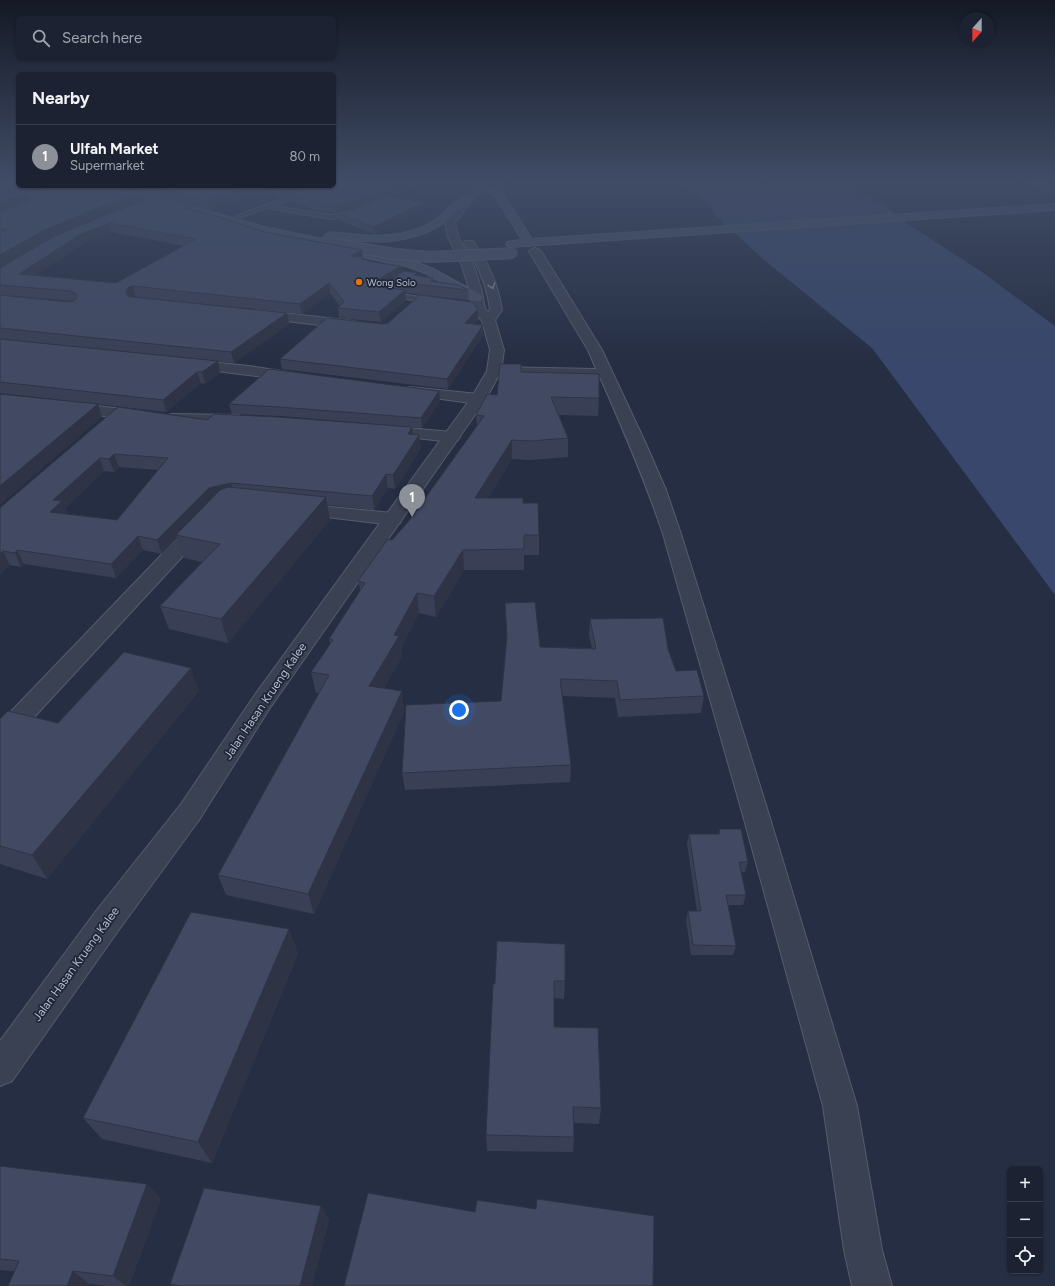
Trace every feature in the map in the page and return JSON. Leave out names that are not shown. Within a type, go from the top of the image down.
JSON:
[{"type":"main road","points":[[312,243],[412,264],[430,271],[482,308]]},
{"type":"main road","points":[[340,243],[395,254],[430,257],[594,243]]},
{"type":"main road","points":[[520,243],[522,248]]},
{"type":"street","name":"Jalan Hasan Krueng Kalee","points":[[0,1069],[107,922],[190,812],[262,702],[478,399],[501,371],[497,350],[468,266],[456,243]]},
{"type":"street","points":[[463,305],[496,310],[494,293],[483,263],[469,243]]},
{"type":"street","points":[[522,248],[592,344],[638,444],[657,490],[672,534],[754,805],[840,1106],[863,1250],[872,1286]]},
{"type":"street","points":[[412,303],[432,301]]},
{"type":"street","points":[[246,313],[369,327]]},
{"type":"street","points":[[179,363],[249,370],[308,379]]},
{"type":"street","points":[[501,371],[606,373]]},
{"type":"street","points":[[397,390],[478,399]]},
{"type":"street","points":[[55,406],[156,417],[252,421]]},
{"type":"street","points":[[100,429],[118,414]]},
{"type":"street","points":[[367,429],[452,437]]},
{"type":"street","points":[[277,506],[393,519]]},
{"type":"street","points":[[2,736],[215,510]]},
{"type":"lane","points":[[399,281],[382,293],[412,303]]},
{"type":"water","points":[[746,243],[937,243],[982,272],[1055,326],[1055,595],[872,348]]},
{"type":"building","points":[[0,243],[21,243],[0,255]]},
{"type":"building","points":[[43,243],[67,243],[19,274],[116,283],[189,243],[324,243],[362,250],[351,256],[363,257],[361,259],[401,266],[377,280],[377,286],[405,290],[379,312],[338,308],[344,302],[329,283],[300,304],[133,286],[129,287],[126,291],[128,296],[133,297],[287,313],[231,352],[0,328],[0,295],[69,302],[74,301],[77,297],[75,293],[70,291],[0,285],[0,268]]},
{"type":"building","points":[[403,271],[417,273],[414,275],[433,278],[430,281],[459,285],[468,290],[391,281]]},
{"type":"building","points":[[420,295],[472,302],[478,309],[465,323],[483,325],[447,379],[280,359],[327,318],[383,324],[388,323]]},
{"type":"building","points":[[0,339],[218,361],[202,372],[197,372],[163,400],[0,382]]},
{"type":"building","points":[[500,364],[521,364],[521,372],[599,374],[599,398],[551,397],[568,438],[530,441],[512,440],[475,498],[523,498],[523,503],[538,503],[539,535],[524,535],[524,549],[463,550],[434,596],[417,593],[394,635],[399,636],[369,686],[402,691],[308,894],[218,875],[329,675],[311,672],[333,640],[329,639],[365,583],[358,581],[388,539],[392,540],[408,522],[484,416],[476,415],[487,394],[497,395]]},
{"type":"building","points":[[269,369],[439,391],[421,418],[229,404]]},
{"type":"building","points":[[0,394],[98,404],[0,486]]},
{"type":"building","points":[[118,407],[207,420],[214,414],[412,427],[408,434],[419,435],[393,475],[386,474],[372,496],[231,483],[209,488],[157,540],[138,536],[111,564],[17,550],[15,553],[3,551],[0,554],[0,508]],"holes":[[[114,454],[168,458],[117,520],[50,512],[62,501],[53,500],[100,458],[109,459]]]},
{"type":"building","points":[[228,487],[326,497],[221,619],[160,606],[220,544],[176,535],[220,490]]},
{"type":"building","points":[[535,602],[540,647],[596,649],[590,619],[663,618],[668,649],[676,671],[697,670],[704,696],[620,700],[617,681],[560,679],[571,765],[402,773],[406,705],[501,701],[507,637],[505,603]]},
{"type":"building","points":[[124,652],[191,668],[32,855],[0,846],[0,719],[8,711],[58,723]]},
{"type":"building","points":[[719,829],[741,829],[748,862],[739,862],[746,895],[726,895],[736,946],[693,945],[688,911],[701,911],[689,834],[720,834]]},
{"type":"building","points":[[191,912],[289,929],[198,1142],[83,1118]]},
{"type":"building","points":[[497,941],[565,944],[565,981],[554,981],[554,1027],[598,1028],[601,1108],[573,1107],[574,1137],[486,1135],[493,984],[495,984]]},
{"type":"building","points":[[0,1166],[147,1184],[113,1276],[73,1271],[67,1286],[8,1286],[19,1261],[0,1259]]},
{"type":"building","points":[[204,1188],[321,1206],[300,1286],[181,1286],[170,1284]]},
{"type":"building","points":[[368,1193],[475,1212],[477,1200],[536,1209],[537,1199],[654,1216],[653,1286],[344,1286]]},
{"type":"place","name":"Wong Solo","points":[[359,282]]},
{"type":"place","name":"Ulfah Market","points":[[412,517]]}]
